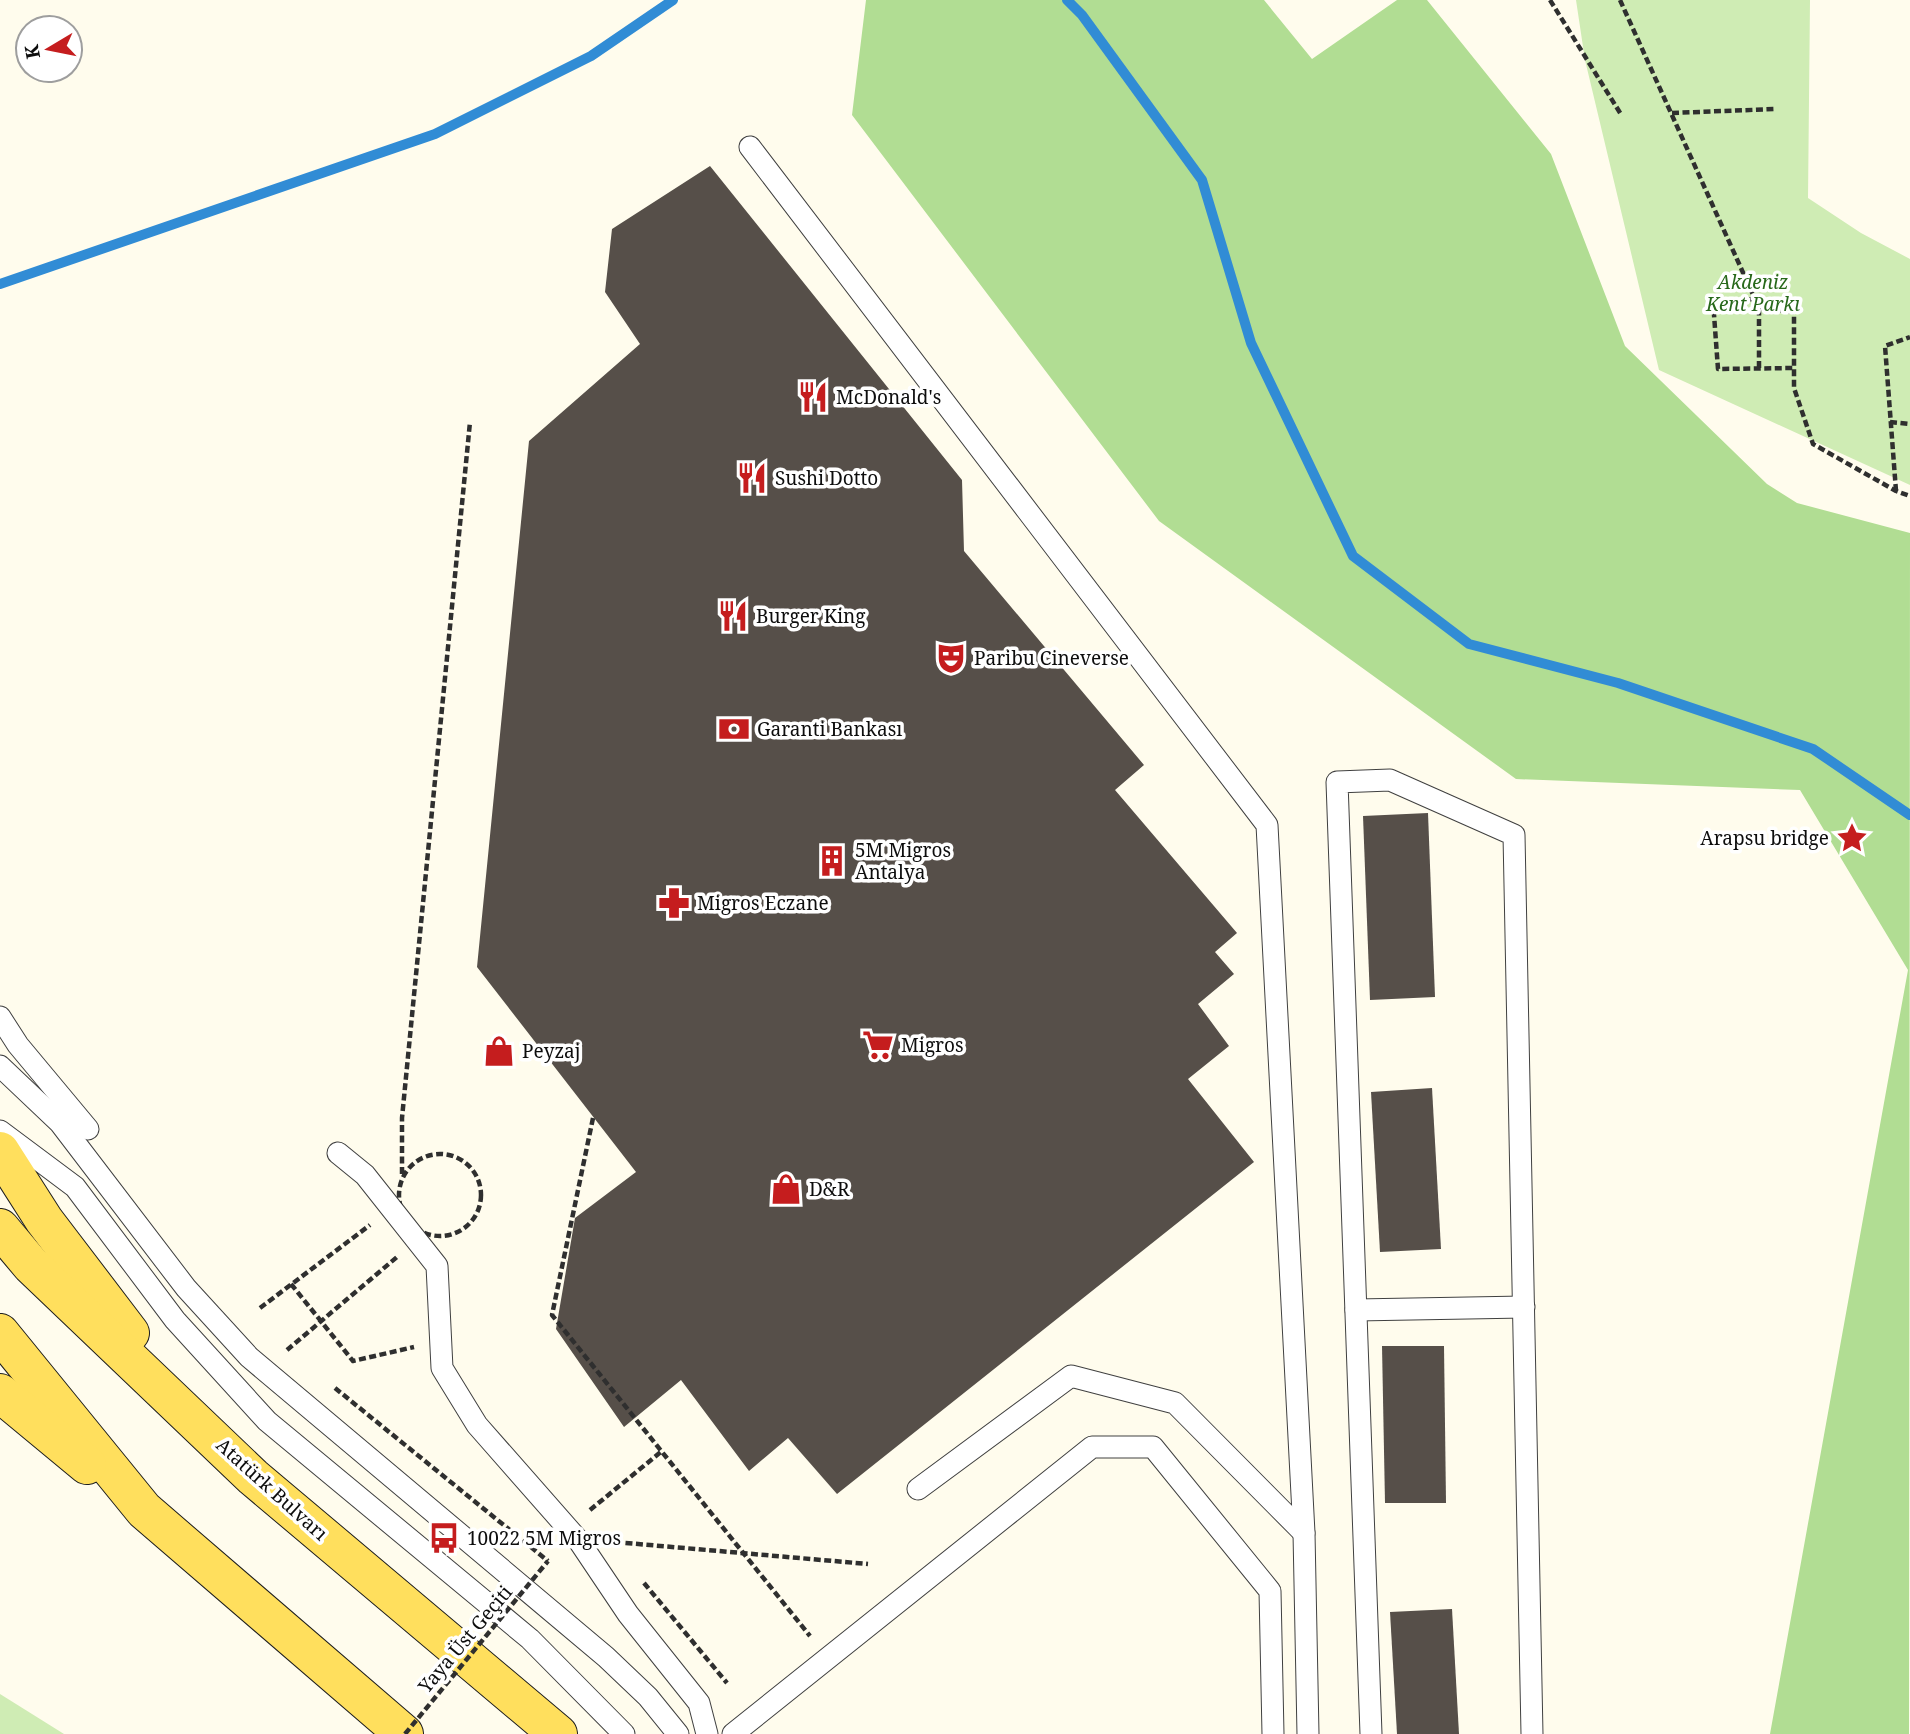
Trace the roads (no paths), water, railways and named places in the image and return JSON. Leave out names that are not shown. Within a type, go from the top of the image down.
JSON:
[{"type":"main road","points":[[0,1151],[44,1220],[194,1418]]},
{"type":"main road","name":"Atatürk Bulvarı","points":[[0,1228],[31,1265],[253,1477],[558,1734]]},
{"type":"main road","points":[[0,1333],[144,1510]]},
{"type":"main road","points":[[0,1393],[144,1510],[404,1734]]},
{"type":"lane","points":[[750,147],[1267,825],[1304,1533],[1308,1734]]},
{"type":"lane","points":[[1371,1734],[1337,782],[1390,780],[1514,835],[1532,1734]]},
{"type":"lane","points":[[0,1017],[18,1045],[88,1129]]},
{"type":"lane","points":[[0,1066],[60,1123],[186,1287],[249,1357],[606,1657],[648,1697],[678,1734]]},
{"type":"lane","points":[[0,1130],[75,1187],[175,1320],[267,1421],[530,1639],[624,1734]]},
{"type":"lane","points":[[338,1153],[396,1204],[437,1266],[442,1368],[477,1425],[579,1541],[628,1614],[699,1703],[707,1734]]},
{"type":"lane","points":[[1356,1310],[1524,1307]]},
{"type":"lane","points":[[918,1489],[1071,1376],[1175,1403],[1304,1533]]},
{"type":"lane","points":[[733,1734],[1092,1447],[1153,1447],[1270,1591],[1273,1734]]},
{"type":"waterway","points":[[0,284],[435,134],[591,56],[673,0]]},
{"type":"waterway","points":[[1067,0],[1082,15],[1202,180],[1251,343],[1353,556],[1469,644],[1618,683],[1813,749],[1910,815]]},
{"type":"place","name":"McDonald's","points":[[813,397]]},
{"type":"place","name":"Sushi Dotto","points":[[752,478]]},
{"type":"place","name":"Burger King","points":[[733,616]]},
{"type":"place","name":"Paribu Cineverse","points":[[951,658]]},
{"type":"place","name":"Garanti Bankası","points":[[734,729]]},
{"type":"place","name":"Arapsu bridge","points":[[1852,838]]},
{"type":"place","name":"5M Migros Antalya","points":[[832,861]]},
{"type":"place","name":"Migros Eczane","points":[[674,903]]},
{"type":"place","name":"Migros","points":[[878,1045]]},
{"type":"place","name":"Peyzaj","points":[[499,1051]]},
{"type":"place","name":"D&R","points":[[786,1189]]},
{"type":"place","name":"10022 5M Migros","points":[[444,1538]]},
{"type":"park label","name":"Akdeniz Kent Parkı","points":[[1753,293]]}]
